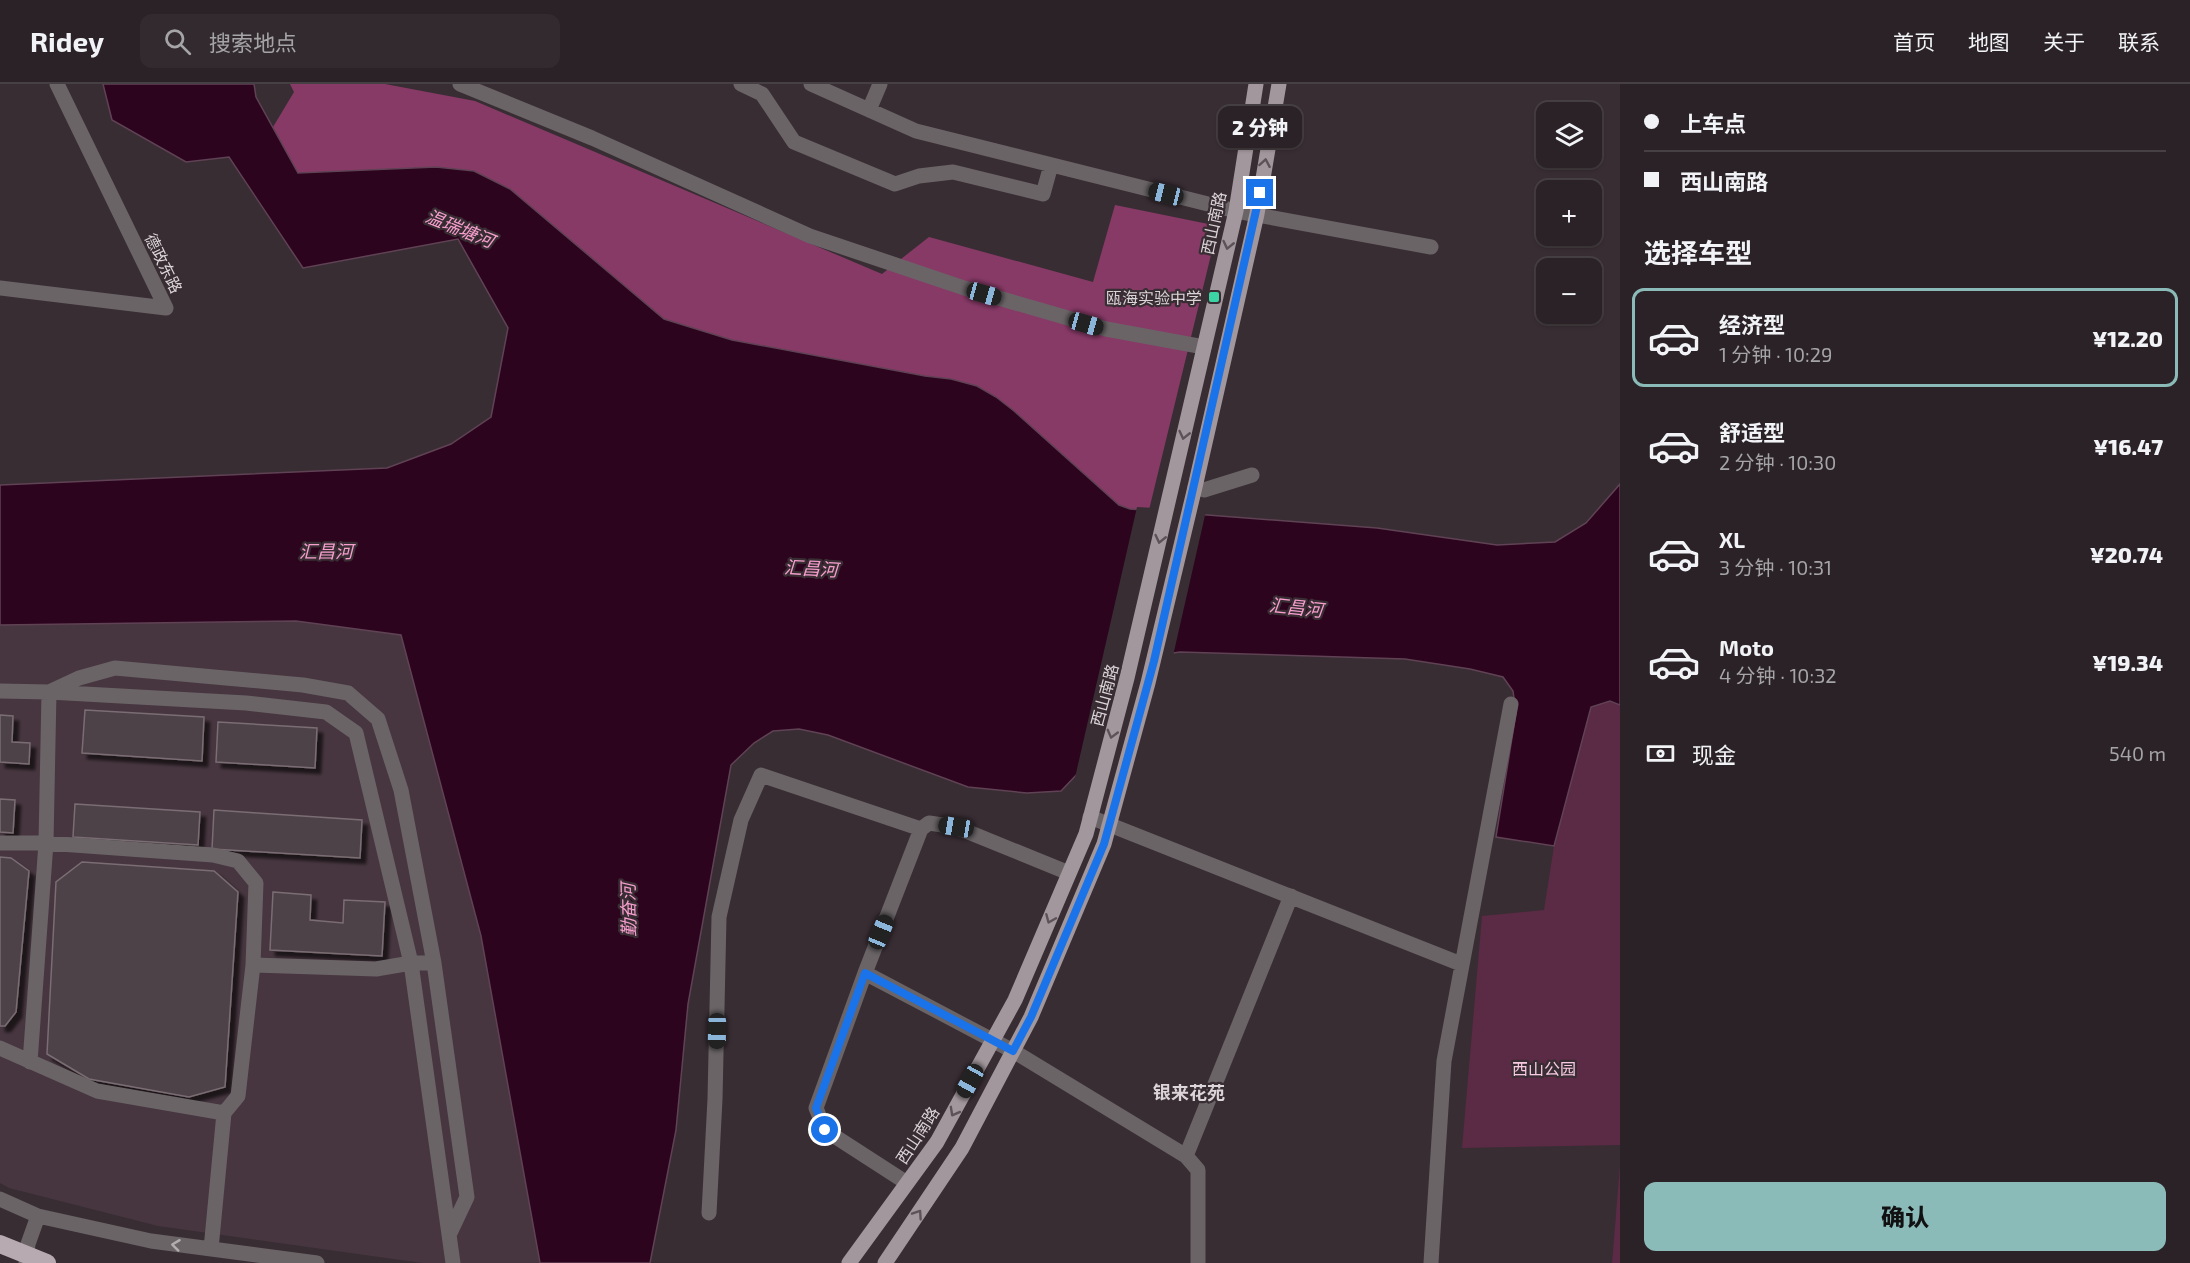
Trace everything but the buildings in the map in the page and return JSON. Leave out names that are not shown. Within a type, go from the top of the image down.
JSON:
[{"type":"highway","points":[[0,1244],[47,1263]]},
{"type":"main road","name":"西山南路","points":[[849,1263],[937,1142],[1015,1000],[1086,834],[1127,678],[1236,211],[1256,84]]},
{"type":"main road","points":[[885,1263],[962,1148],[1031,1017],[1104,844],[1148,683],[1195,487],[1257,214],[1279,84]]},
{"type":"street","name":"德政东路","points":[[0,288],[166,308],[57,84]]},
{"type":"street","points":[[460,84],[592,138],[810,236],[964,288],[1106,329],[1204,347]]},
{"type":"street","points":[[741,84],[762,94],[794,142],[895,184],[919,176],[953,172],[1043,194],[1051,165]]},
{"type":"street","points":[[811,84],[916,131],[1236,211],[1431,247]]},
{"type":"street","points":[[869,110],[880,84]]},
{"type":"street","points":[[1195,487],[1204,490],[1252,475]]},
{"type":"street","points":[[49,692],[79,678],[115,668],[303,685],[348,693],[378,719],[401,790],[434,963],[467,1197],[449,1235]]},
{"type":"street","points":[[0,691],[246,703],[326,712],[357,733],[411,963],[453,1263]]},
{"type":"street","points":[[30,1062],[46,843],[49,692]]},
{"type":"street","points":[[1431,1263],[1443,1061],[1510,704]]},
{"type":"street","points":[[709,1213],[715,1099],[719,917],[741,820],[761,775],[921,829]]},
{"type":"street","points":[[1090,817],[1461,964]]},
{"type":"street","points":[[907,1183],[825,1130],[816,1108],[921,829],[929,823],[956,827],[1069,873]]},
{"type":"street","points":[[0,843],[46,843],[213,855],[238,861],[256,883],[253,965],[238,1095],[224,1113],[211,1249]]},
{"type":"street","points":[[1186,1156],[1291,896]]},
{"type":"street","points":[[253,965],[376,969],[411,963],[434,963]]},
{"type":"street","points":[[865,973],[1013,1051],[1186,1156],[1198,1170],[1198,1263]]},
{"type":"street","points":[[0,1048],[97,1091],[224,1113]]},
{"type":"street","points":[[0,1199],[38,1216],[150,1241],[317,1263]]},
{"type":"street","points":[[26,1263],[28,1244],[38,1216]]},
{"type":"shaded area","points":[[290,84],[385,84],[475,101],[882,274],[929,237],[1093,282],[1115,205],[1218,226],[1149,510],[1130,509],[1119,505],[1014,411],[972,388],[937,378],[732,340],[664,319],[510,189],[474,171],[436,167],[298,173],[273,127],[294,92]]},
{"type":"shaded area","points":[[296,621],[401,635],[481,936],[540,1263],[422,1263],[158,1226],[9,1188],[0,1183],[0,625]]},
{"type":"green space","name":"西山公园","points":[[1610,701],[1620,705],[1620,1145],[1462,1148],[1482,916],[1544,910],[1554,846],[1591,707]]},
{"type":"green space","points":[[1620,1165],[1620,1263],[1612,1263]]},
{"type":"water","points":[[103,84],[254,84],[256,97],[298,173],[436,167],[474,171],[510,189],[664,319],[732,340],[951,379],[977,386],[1014,411],[1119,505],[1130,509],[1377,528],[1497,545],[1555,542],[1586,523],[1620,484],[1620,705],[1610,701],[1591,707],[1554,846],[1496,837],[1516,713],[1513,691],[1503,677],[1470,669],[1405,659],[1180,652],[1145,657],[1123,669],[1102,695],[1080,771],[1061,791],[1027,793],[968,787],[828,735],[799,729],[773,731],[754,743],[731,765],[688,1004],[676,1130],[650,1263],[540,1263],[481,936],[401,635],[296,621],[0,625],[0,485],[387,468],[451,444],[491,417],[508,328],[458,239],[303,268],[229,157],[186,162],[112,120]]},
{"type":"pier","points":[[1137,507],[1206,511],[1173,656],[1145,660],[1125,671],[1105,696],[1098,732],[1083,772],[1074,782]]},
{"type":"place","name":"瓯海实验中学","points":[[1214,297]]},
{"type":"district","name":"银来花苑","points":[[1189,1092]]},
{"type":"route","points":[[825,1130],[816,1108],[865,973],[1013,1051],[1031,1017],[1104,844],[1154,661],[1260,193]]},
{"type":"water label","name":"温瑞塘河","points":[[460,228]]},
{"type":"water label","name":"汇昌河","points":[[326,551]]},
{"type":"water label","name":"汇昌河","points":[[811,568]]},
{"type":"water label","name":"汇昌河","points":[[1296,607]]},
{"type":"water label","name":"勤奋河","points":[[628,910]]}]
